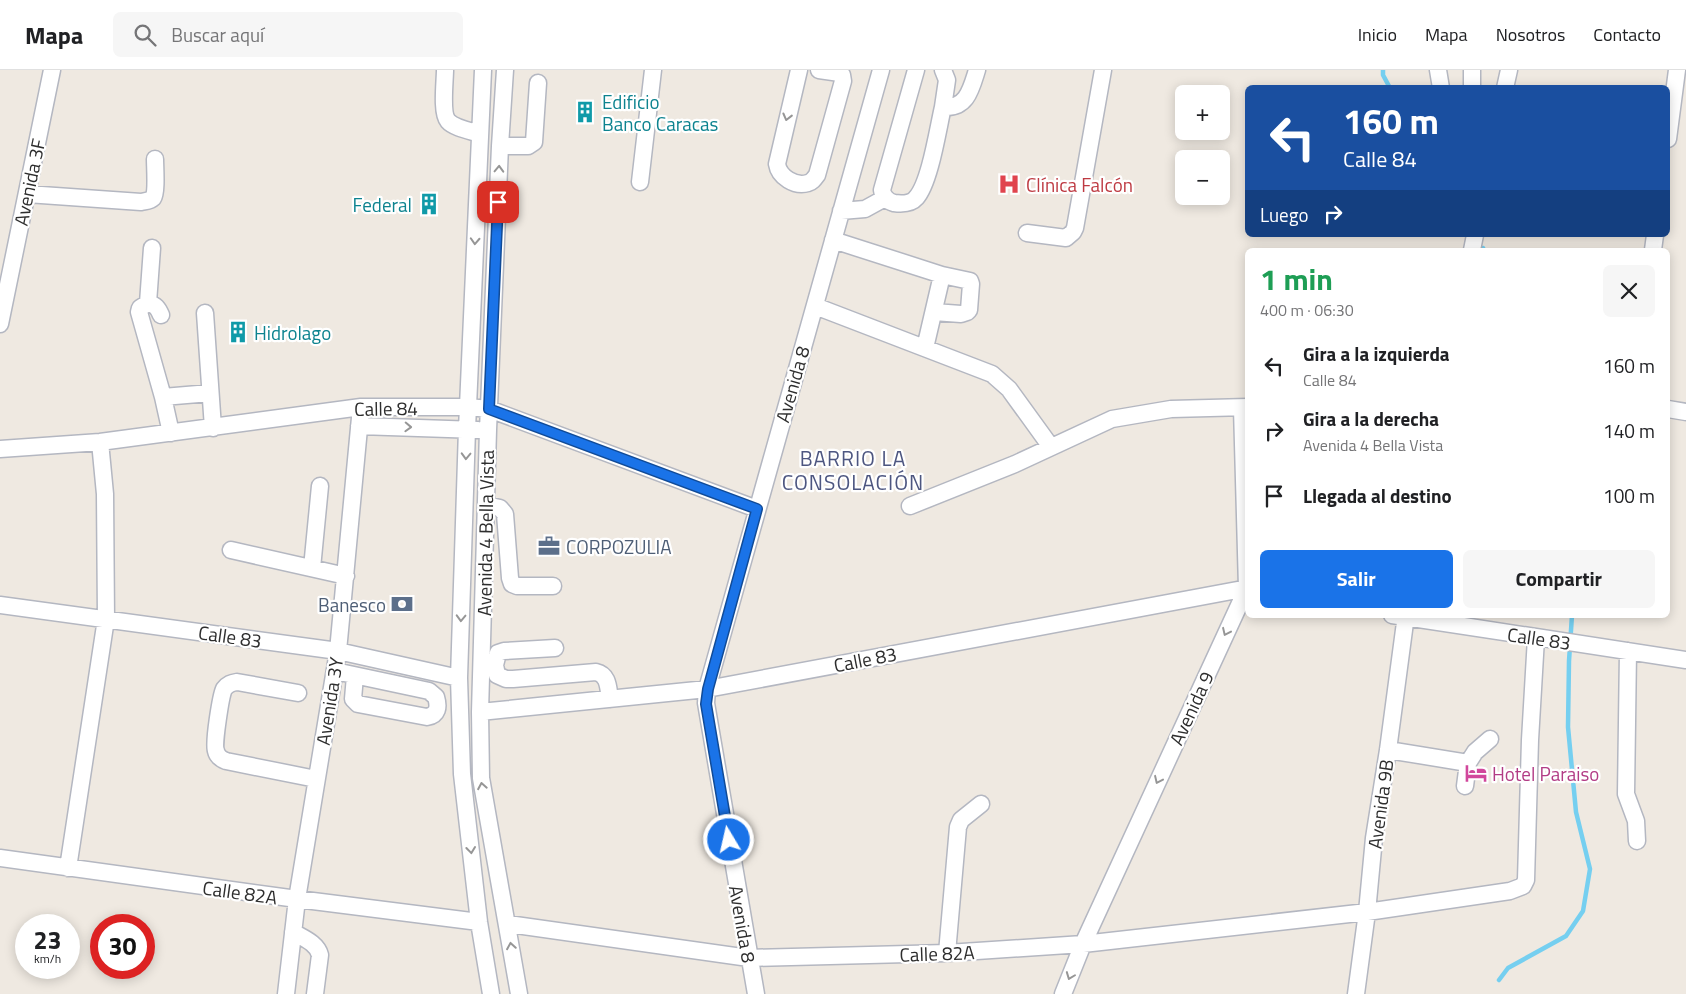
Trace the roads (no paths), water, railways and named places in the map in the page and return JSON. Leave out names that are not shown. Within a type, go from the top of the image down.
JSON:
[{"type":"street","name":"Avenida 3F","points":[[1,314],[52,70]]},
{"type":"street","points":[[445,70],[444,114],[453,125],[480,134]]},
{"type":"street","name":"Avenida 4 Bella Vista","points":[[483,70],[467,429],[459,678],[462,774],[491,994]]},
{"type":"street","name":"Avenida 4 Bella Vista","points":[[505,70],[488,430],[480,712],[481,778],[519,994]]},
{"type":"street","points":[[640,182],[653,70]]},
{"type":"street","points":[[799,70],[777,164],[781,174],[801,184],[808,184],[817,175],[843,81],[840,73],[819,70]]},
{"type":"street","name":"Avenida 8","points":[[756,994],[706,704],[708,689],[881,70]]},
{"type":"street","points":[[916,70],[883,186],[883,194],[891,202],[912,202],[919,194],[927,175],[943,107],[947,80],[943,70]]},
{"type":"street","points":[[943,107],[950,108],[962,103],[966,98],[977,70]]},
{"type":"street","points":[[1027,233],[1066,238],[1075,228],[1103,70]]},
{"type":"street","points":[[1438,70],[1440,85]]},
{"type":"street","points":[[1472,70],[1472,85]]},
{"type":"street","points":[[1506,85],[1508,70]]},
{"type":"street","points":[[1670,124],[1677,70]]},
{"type":"street","points":[[500,146],[528,146],[534,142],[538,83]]},
{"type":"street","points":[[27,194],[148,201],[153,198],[155,192],[155,159]]},
{"type":"street","points":[[841,211],[865,210],[885,198]]},
{"type":"street","points":[[833,240],[942,275],[970,281],[969,310],[967,312],[961,314],[934,312]]},
{"type":"street","points":[[148,303],[152,248]]},
{"type":"street","points":[[925,348],[942,275]]},
{"type":"street","points":[[148,303],[157,307],[161,315]]},
{"type":"street","points":[[148,303],[140,308],[139,312],[171,433]]},
{"type":"street","points":[[815,306],[992,374],[1009,389],[1051,447]]},
{"type":"street","points":[[205,313],[213,428]]},
{"type":"street","points":[[163,397],[210,393]]},
{"type":"street","name":"Calle 84","points":[[0,449],[100,442],[361,407],[468,407],[489,409],[757,509]]},
{"type":"street","name":"Avenida 3Y","points":[[286,994],[297,900],[338,650],[361,407]]},
{"type":"street","points":[[910,506],[1051,447],[1112,419],[1171,409],[1245,408]]},
{"type":"street","points":[[1670,409],[1686,412]]},
{"type":"street","name":"Calle 84","points":[[360,426],[488,430]]},
{"type":"street","points":[[68,868],[106,619],[105,494],[100,442]]},
{"type":"street","points":[[312,568],[320,486]]},
{"type":"street","points":[[486,505],[500,508],[505,514],[512,584],[517,586],[553,586]]},
{"type":"street","points":[[231,550],[346,576]]},
{"type":"street","name":"Calle 83","points":[[480,712],[708,689],[1245,588]]},
{"type":"street","name":"Avenida 9","points":[[1063,994],[1082,944],[1245,592]]},
{"type":"street","name":"Calle 83","points":[[0,605],[338,650],[459,678]]},
{"type":"street","name":"Avenida 9B","points":[[1356,994],[1367,912],[1374,838],[1388,750],[1401,618]]},
{"type":"street","name":"Calle 83","points":[[1413,618],[1686,660]]},
{"type":"street","name":"Calle 82A","points":[[508,924],[749,958],[947,953],[1082,944],[1367,912],[1510,891],[1523,886],[1526,880],[1530,740],[1536,638]]},
{"type":"street","points":[[555,648],[498,653],[495,665],[497,675],[506,679],[513,679],[601,673],[606,678],[610,699]]},
{"type":"street","points":[[1628,651],[1626,794],[1636,821],[1637,841]]},
{"type":"street","points":[[335,671],[433,693],[438,704],[436,712],[432,716],[427,717],[358,704],[353,699],[356,676]]},
{"type":"street","points":[[298,693],[237,682],[229,684],[223,691],[215,750],[220,758],[226,762],[316,779]]},
{"type":"street","points":[[1465,786],[1468,763],[1475,752],[1490,740]]},
{"type":"street","points":[[1388,750],[1468,763]]},
{"type":"street","points":[[947,953],[958,828],[961,820],[981,804]]},
{"type":"street","name":"Calle 82A","points":[[0,858],[297,900],[480,922]]},
{"type":"street","points":[[293,932],[319,950],[315,994]]},
{"type":"waterway","points":[[1383,70],[1383,75],[1388,85]]},
{"type":"waterway","points":[[1499,980],[1508,968],[1566,936],[1583,911],[1590,869],[1576,812],[1568,727],[1572,618]]},
{"type":"place","name":"Edificio Banco Caracas","points":[[585,112]]},
{"type":"place","name":"Clínica Falcón","points":[[1009,184]]},
{"type":"place","name":"Federal","points":[[429,204]]},
{"type":"place","name":"Hidrolago","points":[[238,332]]},
{"type":"place","name":"CORPOZULIA","points":[[549,546]]},
{"type":"place","name":"Banesco","points":[[402,604]]},
{"type":"place","name":"Hotel Paraiso","points":[[1476,773]]},
{"type":"district","name":"BARRIO LA CONSOLACIÓN","points":[[853,470]]}]
